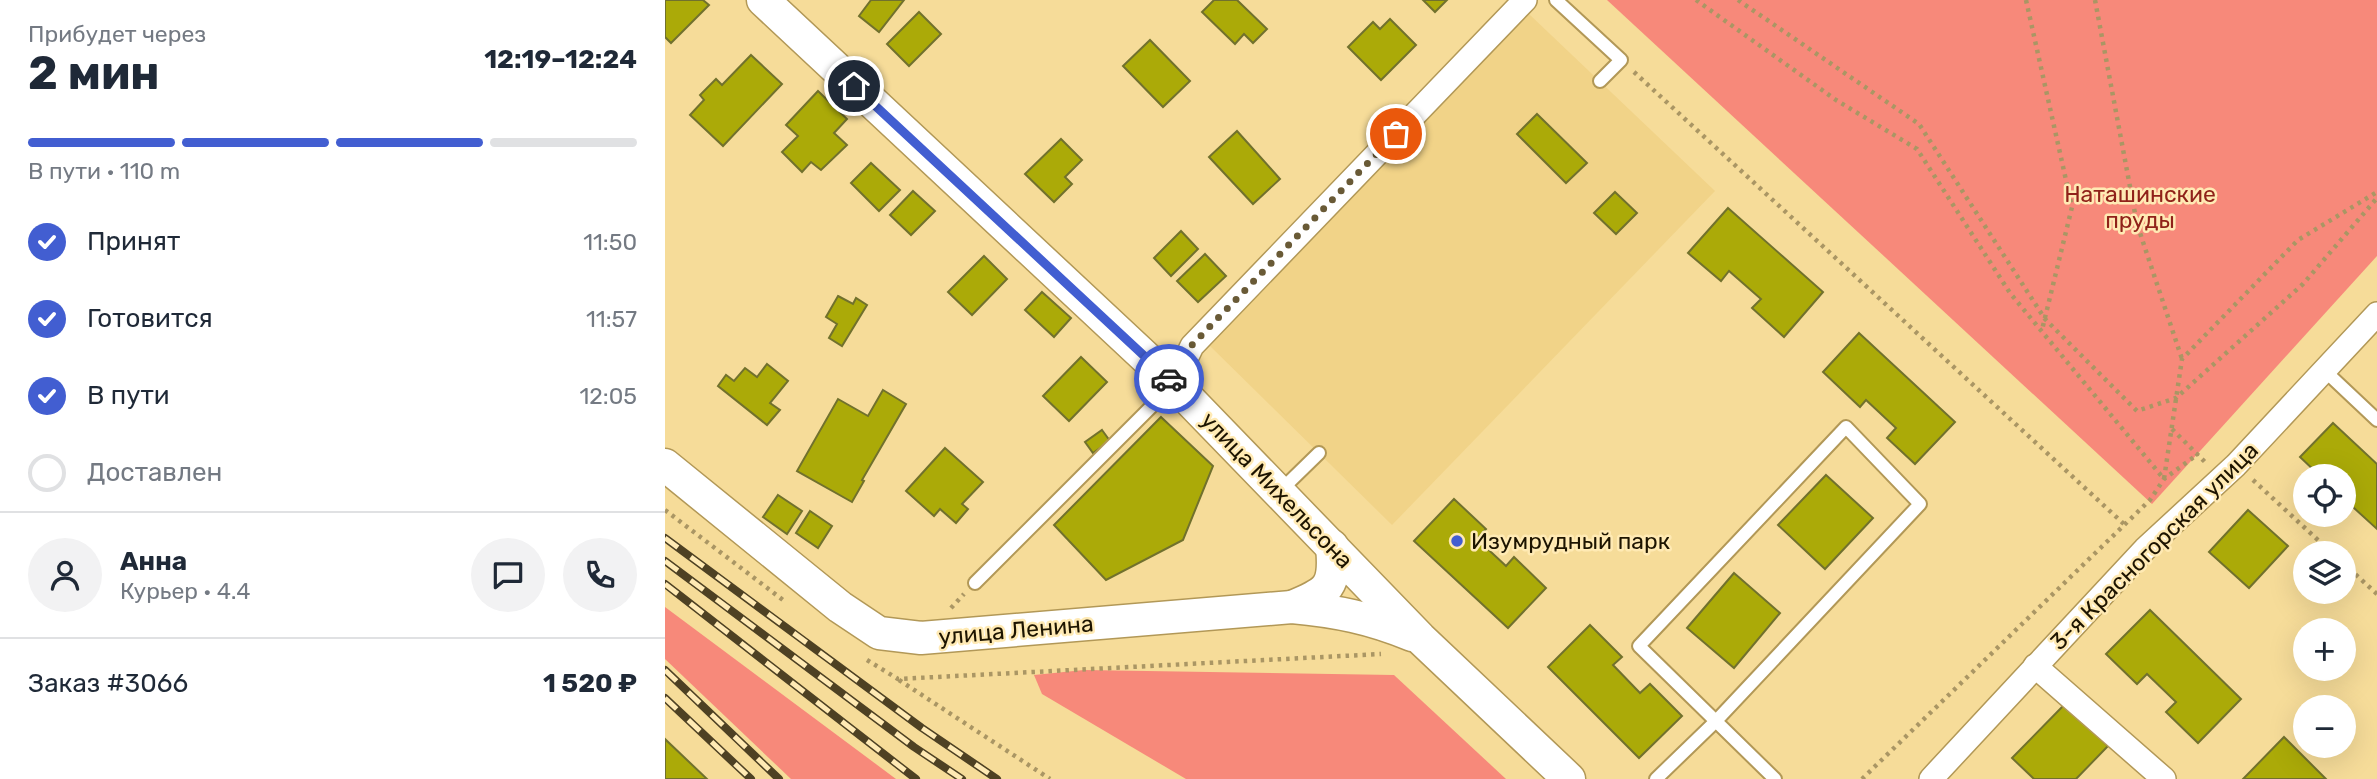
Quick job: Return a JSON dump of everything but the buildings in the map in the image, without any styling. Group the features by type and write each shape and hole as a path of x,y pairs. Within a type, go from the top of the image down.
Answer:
{"street":[{"name":"улица Михельсона","path":"763,0 1174,384 1420,638 1569,779"},
{"path":"1174,384 1192,345 1525,0"},
{"name":"3-я Красногорская улица","path":"1931,779 2145,548 2228,472 2377,314"},
{"name":"улица Ленина","path":"665,465 840,607 880,633 921,638 1292,607 1335,610 1381,622 1420,638"},
{"path":"1292,607 1318,597 1328,586 1334,569 1332,546"},
{"path":"2035,666 2153,775"}],"lane":[{"path":"1556,0 1621,60 1599,81"},
{"path":"2325,371 2377,420"},
{"path":"975,583 1174,384"},
{"path":"1656,779 1716,721 1920,505 1846,427 1639,646 1716,721 1775,779"},
{"path":"1279,492 1319,453"}],"path":[{"path":"1696,0 1836,100 1917,149 2010,293 2164,479"},
{"path":"1738,0 1919,124 2045,319 2137,411 2176,398 2303,284 2376,193"},
{"path":"2026,0 2073,208 2042,331"},
{"path":"2095,0 2137,224 2182,359 2164,479"},
{"path":"1621,60 2125,525"},
{"path":"2182,359 2298,240 2376,193"},
{"path":"2171,429 2198,454 2228,472 2317,541"},
{"path":"1862,779 2125,525 2150,500 2164,479 2198,454"},
{"path":"665,510 791,607"},
{"path":"2356,575 2377,594"},
{"path":"898,679 1390,654"},
{"path":"865,659 1050,779"}],"shaded area":[{"path":"1529,14 1715,191 1392,525 1210,346"}],"green space":[{"name":"Наташинские пруды","path":"1607,0 2377,0 2377,256 2152,504"},
{"path":"665,607 896,779 791,779 665,659"},
{"path":"1084,670 1394,675 1506,779 1186,779 1042,694 1034,675"}],"railway":[{"path":"665,538 922,728 997,779"},
{"path":"665,561 914,747 962,779"},
{"path":"665,584 916,779"},
{"path":"665,670 779,779"},
{"path":"665,698 751,779"}],"way so far":[{"path":"1169,379 1174,384 1192,345 1396,134"}],"place":[{"name":"Изумрудный парк","path":"1457,541"}],"route":[{"path":"854,86 1169,379"}]}
